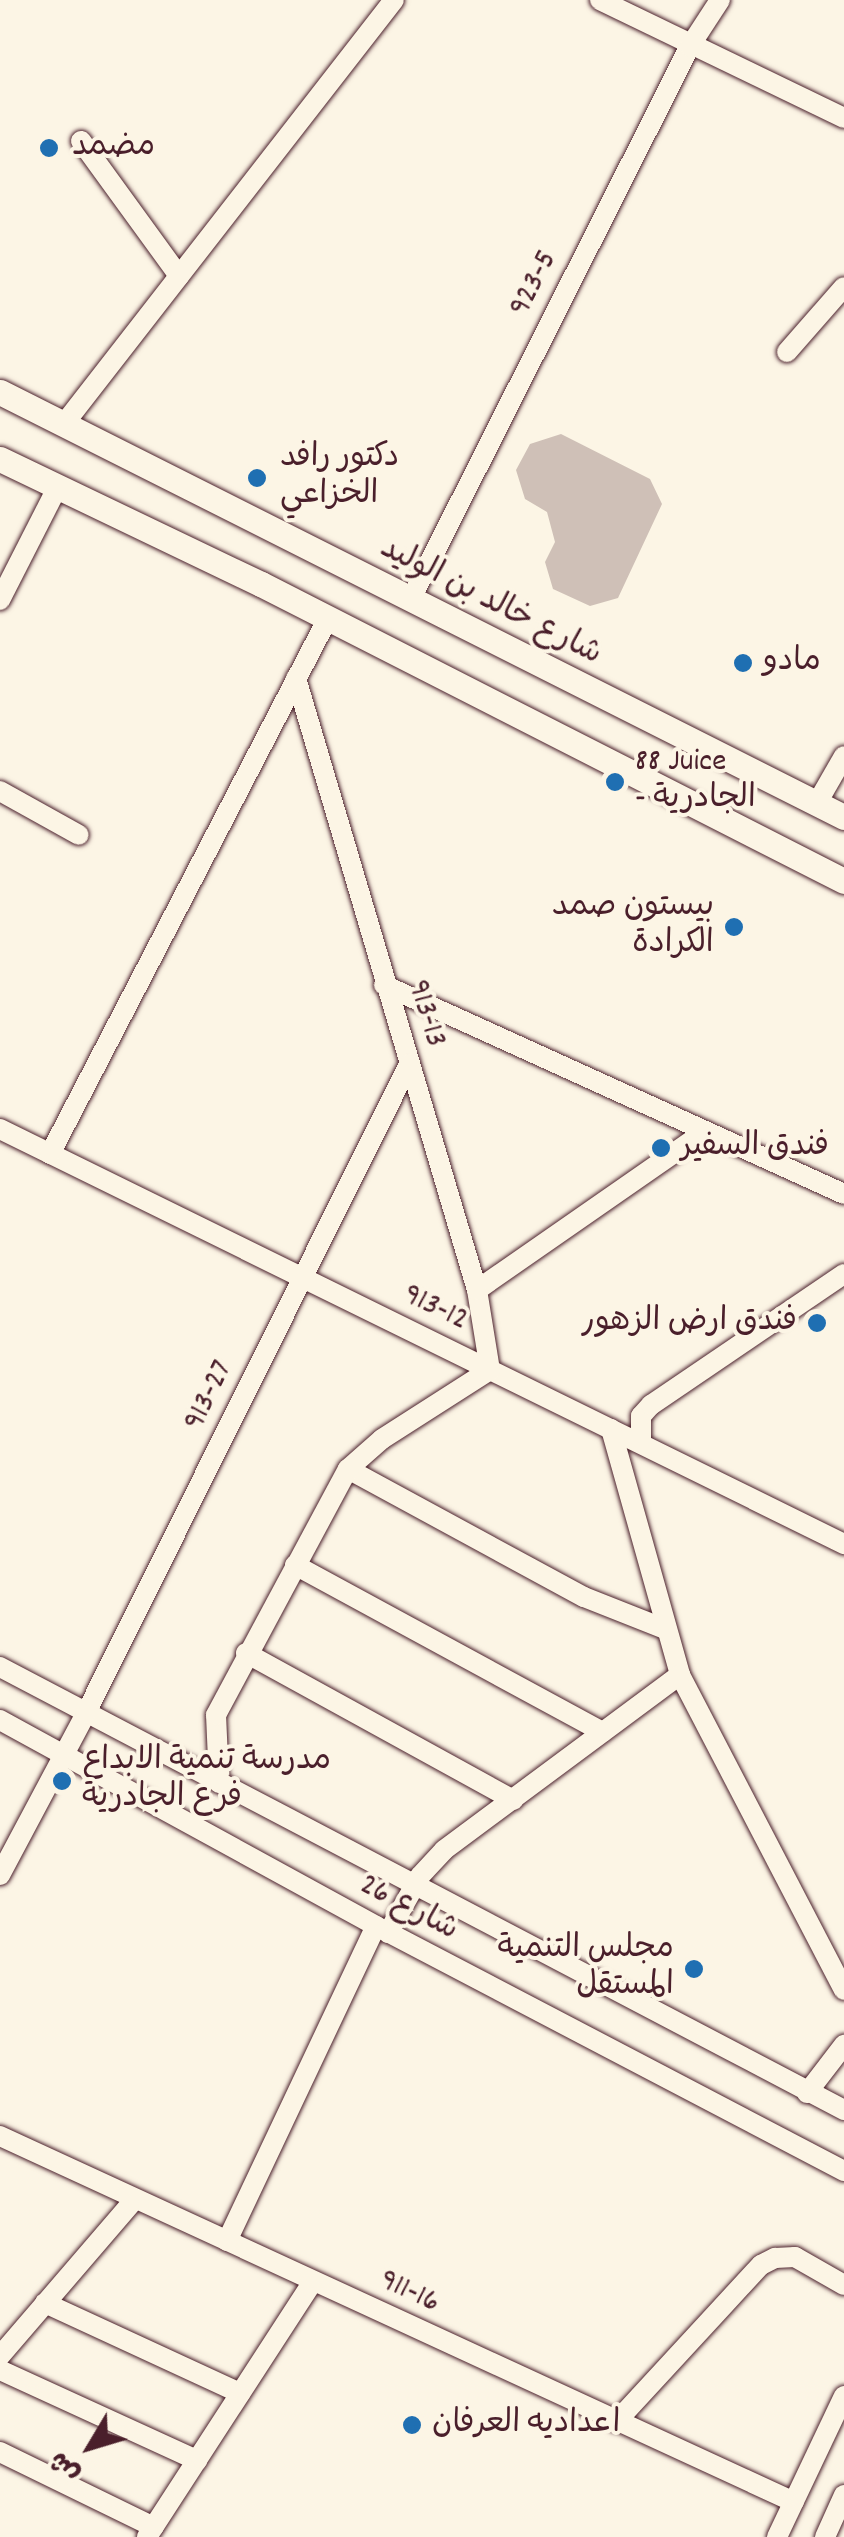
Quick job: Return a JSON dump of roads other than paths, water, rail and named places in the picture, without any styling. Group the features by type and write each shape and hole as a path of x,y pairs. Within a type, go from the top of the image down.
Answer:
{"main road":[{"name":"شارع خالد بن الوليد","path":"0,392 844,817"},
{"path":"0,459 328,618 844,881"}],"street":[{"path":"64,424 394,0"},
{"path":"600,0 844,118"},
{"name":"923-5","path":"411,599 690,46 720,0"},
{"path":"81,140 179,276"},
{"path":"788,352 844,287"},
{"path":"0,600 57,488"},
{"path":"50,1154 328,618"},
{"name":"913-13","path":"296,678 477,1290 490,1370"},
{"path":"817,803 844,756"},
{"path":"0,791 79,835"},
{"path":"384,985 844,1194"},
{"name":"913-27","path":"0,1875 86,1713 409,1064"},
{"name":"913-12","path":"0,1129 844,1544"},
{"path":"477,1290 703,1133"},
{"path":"641,1443 641,1416 650,1404 844,1274"},
{"path":"219,1783 216,1715 348,1469 382,1439 490,1370"},
{"path":"611,1428 680,1675 844,1990"},
{"path":"348,1469 584,1597 665,1629"},
{"path":"295,1564 603,1732"},
{"path":"246,1653 512,1800"},
{"name":"شارع 26","path":"0,1667 844,2110"},
{"path":"227,2241 382,1929 414,1886 444,1850 680,1675"},
{"name":"شارع 26","path":"0,1720 382,1929 844,2171"},
{"path":"808,2093 844,2044"},
{"name":"911-16","path":"0,2136 794,2502"},
{"path":"0,2356 136,2198"},
{"path":"616,2422 761,2265 775,2258 795,2257 844,2286"},
{"path":"0,2452 150,2532 313,2281"},
{"path":"45,2303 240,2393"},
{"path":"0,2370 196,2460"},
{"path":"777,2537 844,2396"},
{"path":"825,2537 844,2496"}],"place":[{"name":"مضمد","path":"49,148"},
{"name":"دكتور رافد الخزاعي","path":"257,478"},
{"name":"مادو","path":"743,663"},
{"name":"88 Juice - الجادرية","path":"615,782"},
{"name":"بيستون صمد الكرادة","path":"734,927"},
{"name":"فندق السفير","path":"661,1148"},
{"name":"فندق ارض الزهور","path":"817,1323"},
{"name":"مدرسة تنمية الابداع فرع الجادرية","path":"62,1781"},
{"name":"مجلس التنمية المستقل","path":"694,1969"},
{"name":"اعداديه العرفان","path":"412,2425"}]}
